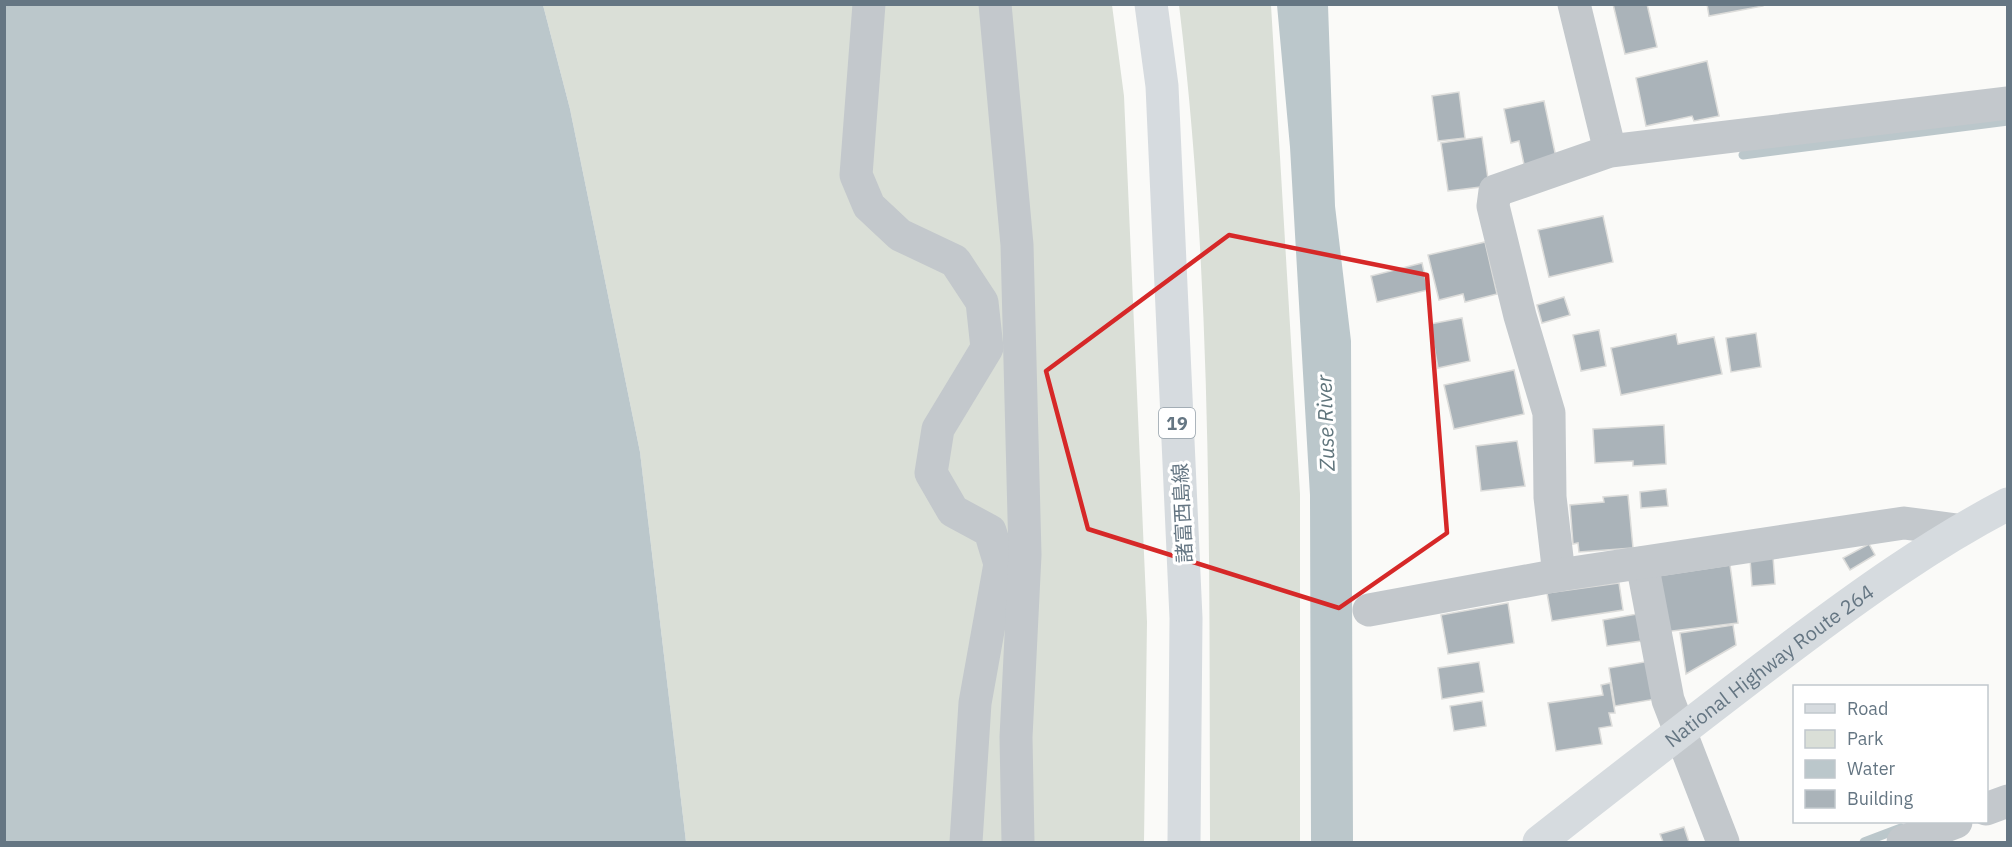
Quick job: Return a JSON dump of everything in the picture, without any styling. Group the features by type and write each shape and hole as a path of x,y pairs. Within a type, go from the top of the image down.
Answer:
{"main road":[{"name":"諸富西島線","path":"1151,4 1162,86 1186,606 1184,843"},
{"name":"National Highway Route 264","path":"1551,839 1681,729 1828,620 1957,530 2007,504"}],"street":[{"path":"869,4 856,175 869,206 900,235 955,261 982,302 987,348 938,429 931,473 954,511 990,531 999,564 975,703 966,843"},
{"path":"995,4 1018,280 1025,555 1017,737 1018,843"},
{"path":"1574,4 1610,151"},
{"path":"1558,575 1550,497 1549,413 1520,316 1493,206 1495,191 1610,151 2007,103"},
{"path":"1369,610 1558,575 1904,523 1957,530"},
{"path":"1642,563 1668,700 1723,843"},
{"path":"1988,808 2007,801"},
{"path":"1903,843 1953,823"}],"highlighted area":[{"path":"1229,235 1427,275 1447,533 1339,608 1088,529 1046,371"}],"green space":[{"path":"543,5 1112,5 1124,96 1147,622 1144,842 686,842 640,452 570,109"},
{"path":"1179,5 1271,5 1300,494 1300,842 1210,842 1207,423 1198,214"}],"water":[{"path":"5,4 543,5 570,109 640,452 686,842 5,842"},
{"name":"Zuse River","path":"1277,5 1328,5 1335,206 1351,341 1353,842 1311,842 1310,495 1290,147"}],"building":[{"path":"1613,4 1647,4 1657,47 1625,54"},
{"path":"1707,4 1763,4 1763,6 1709,16"},
{"path":"1707,61 1719,116 1694,121 1692,116 1646,126 1636,78"},
{"path":"1459,92 1465,138 1438,141 1432,96"},
{"path":"1544,101 1557,162 1525,169 1519,141 1511,143 1504,109"},
{"path":"1482,137 1489,186 1448,191 1441,143"},
{"path":"1603,216 1613,262 1549,277 1538,230"},
{"path":"1485,242 1497,294 1465,302 1463,294 1439,300 1428,255"},
{"path":"1422,263 1428,290 1377,302 1371,276"},
{"path":"1564,297 1570,315 1542,323 1537,305"},
{"path":"1462,318 1470,361 1438,368 1430,324"},
{"path":"1599,330 1606,366 1581,371 1573,335"},
{"path":"1756,333 1761,367 1731,372 1726,338"},
{"path":"1676,334 1678,344 1714,337 1722,374 1621,395 1611,348"},
{"path":"1514,370 1524,414 1454,429 1444,385"},
{"path":"1664,425 1666,464 1633,466 1633,461 1595,463 1593,429"},
{"path":"1517,441 1525,486 1481,491 1476,446"},
{"path":"1666,489 1668,506 1641,508 1640,492"},
{"path":"1628,495 1633,548 1579,552 1578,543 1573,544 1570,505 1604,502 1603,497"},
{"path":"1869,544 1875,555 1850,570 1843,558"},
{"path":"1773,557 1775,584 1752,586 1750,559"},
{"path":"1730,565 1738,623 1664,632 1657,576"},
{"path":"1619,583 1623,610 1552,621 1547,593"},
{"path":"1508,603 1514,643 1448,654 1441,615"},
{"path":"1637,614 1641,641 1607,646 1603,620"},
{"path":"1733,625 1736,645 1686,674 1680,633"},
{"path":"1650,661 1656,699 1615,706 1609,668"},
{"path":"1479,662 1484,692 1442,699 1438,668"},
{"path":"1610,683 1615,713 1609,713 1612,726 1599,728 1602,744 1556,751 1548,703 1603,695 1601,685"},
{"path":"1482,701 1486,726 1454,731 1450,706"},
{"path":"1684,827 1689,842 1663,842 1660,834"}],"waterway":[{"path":"1743,155 2008,121"},
{"path":"1864,842 1901,828"}]}
